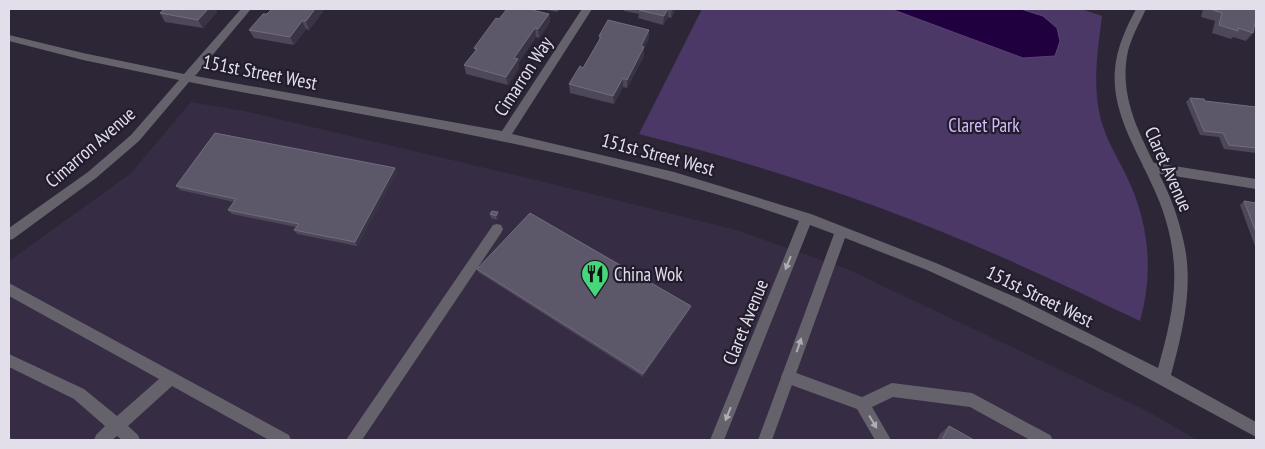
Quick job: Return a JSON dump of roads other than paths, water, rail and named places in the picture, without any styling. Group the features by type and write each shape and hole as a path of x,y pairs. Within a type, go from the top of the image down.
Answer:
{"street":[{"path":"188,78 246,9"},
{"name":"Cimarron Way","path":"504,138 587,9"},
{"name":"Claret Avenue","path":"1141,9 1123,52 1120,79 1121,94 1129,126 1168,208 1179,250 1181,274 1178,318 1163,377"},
{"name":"151st Street West","path":"9,38 58,51 188,78 587,154 737,195 840,230 974,284 1065,327 1163,377 1256,430"},
{"name":"Cimarron Avenue","path":"9,235 67,194 114,157 152,119 188,78"},
{"path":"1149,168 1256,184"},
{"name":"Claret Avenue","path":"717,440 807,218"},
{"path":"353,440 497,229"},
{"path":"765,440 840,230"},
{"path":"9,289 284,440"},
{"path":"9,360 79,394 133,440"},
{"path":"788,376 862,404 882,440"},
{"path":"102,440 171,378"},
{"path":"862,404 892,390 972,400 1046,440"}],"place":[{"name":"China Wok","path":"595,298"}],"park label":[{"name":"Claret Park","path":"984,125"}]}
